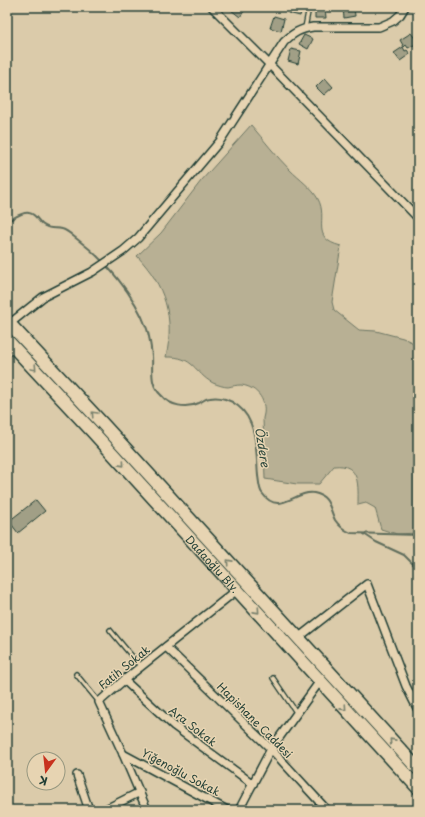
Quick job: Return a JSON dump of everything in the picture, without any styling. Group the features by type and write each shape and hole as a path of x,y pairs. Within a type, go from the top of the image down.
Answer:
{"highway":[{"name":"Dadaoğlu Blv.","path":"8,323 102,423 418,769"},
{"name":"Dadaoğlu Blv.","path":"7,340 418,788"}],"street":[{"path":"212,7 270,64 418,218"},
{"path":"8,323 43,297 92,272 123,251 138,238 220,141 284,42 291,34 304,28 379,27 393,21 400,15 405,7"},
{"path":"298,638 368,584 406,686 418,710"},
{"name":"Fatih Sokak","path":"147,810 124,754 99,702 124,680 237,590"},
{"name":"Hapishane Caddesi","path":"166,647 271,749 327,810"},
{"name":"Ara Sokak","path":"124,680 174,726 253,784"},
{"path":"239,810 271,749 320,680"},
{"name":"Yiğenoğlu Sokak","path":"124,754 227,810"},
{"path":"77,775 89,810"},
{"path":"104,810 140,792"}],"lane":[{"path":"304,28 309,7"},
{"path":"110,630 141,667"},
{"path":"76,674 99,702"},
{"path":"274,678 296,712"}],"shaded area":[{"path":"251,125 275,154 309,187 318,199 321,206 322,227 325,238 331,243 341,246 332,302 334,310 359,330 376,331 403,338 418,345 418,533 397,534 381,529 375,508 366,503 358,505 358,484 353,472 349,468 334,466 319,484 297,484 265,479 264,406 263,401 257,392 247,386 239,385 226,387 213,383 202,375 189,362 176,357 166,357 169,329 165,303 161,290 155,279 137,256 161,233 201,181"}],"building":[{"path":"233,7 247,7 240,17 231,10"},
{"path":"290,7 302,7 300,16 288,13"},
{"path":"315,7 325,7 326,18 315,18"},
{"path":"343,7 354,7 355,16 344,18"},
{"path":"274,16 284,19 281,31 270,28"},
{"path":"411,33 417,41 415,43 416,44 408,48 406,45 404,47 400,40"},
{"path":"304,35 313,39 308,49 299,44"},
{"path":"403,47 405,51 407,50 410,54 400,61 394,53"},
{"path":"291,49 301,51 298,64 288,61"},
{"path":"325,78 333,87 324,95 316,87"},
{"path":"36,500 45,511 18,533 9,521"}],"waterway":[{"name":"Özdere","path":"7,221 24,213 32,214 43,225 51,228 60,228 68,232 98,257 118,279 142,316 150,342 153,382 157,391 165,399 174,404 189,406 209,398 221,398 229,400 245,412 253,429 255,438 260,489 268,500 275,503 281,503 300,495 314,493 326,500 335,520 346,531 351,533 418,535"},
{"path":"364,534 376,542 404,555 418,569"}]}
